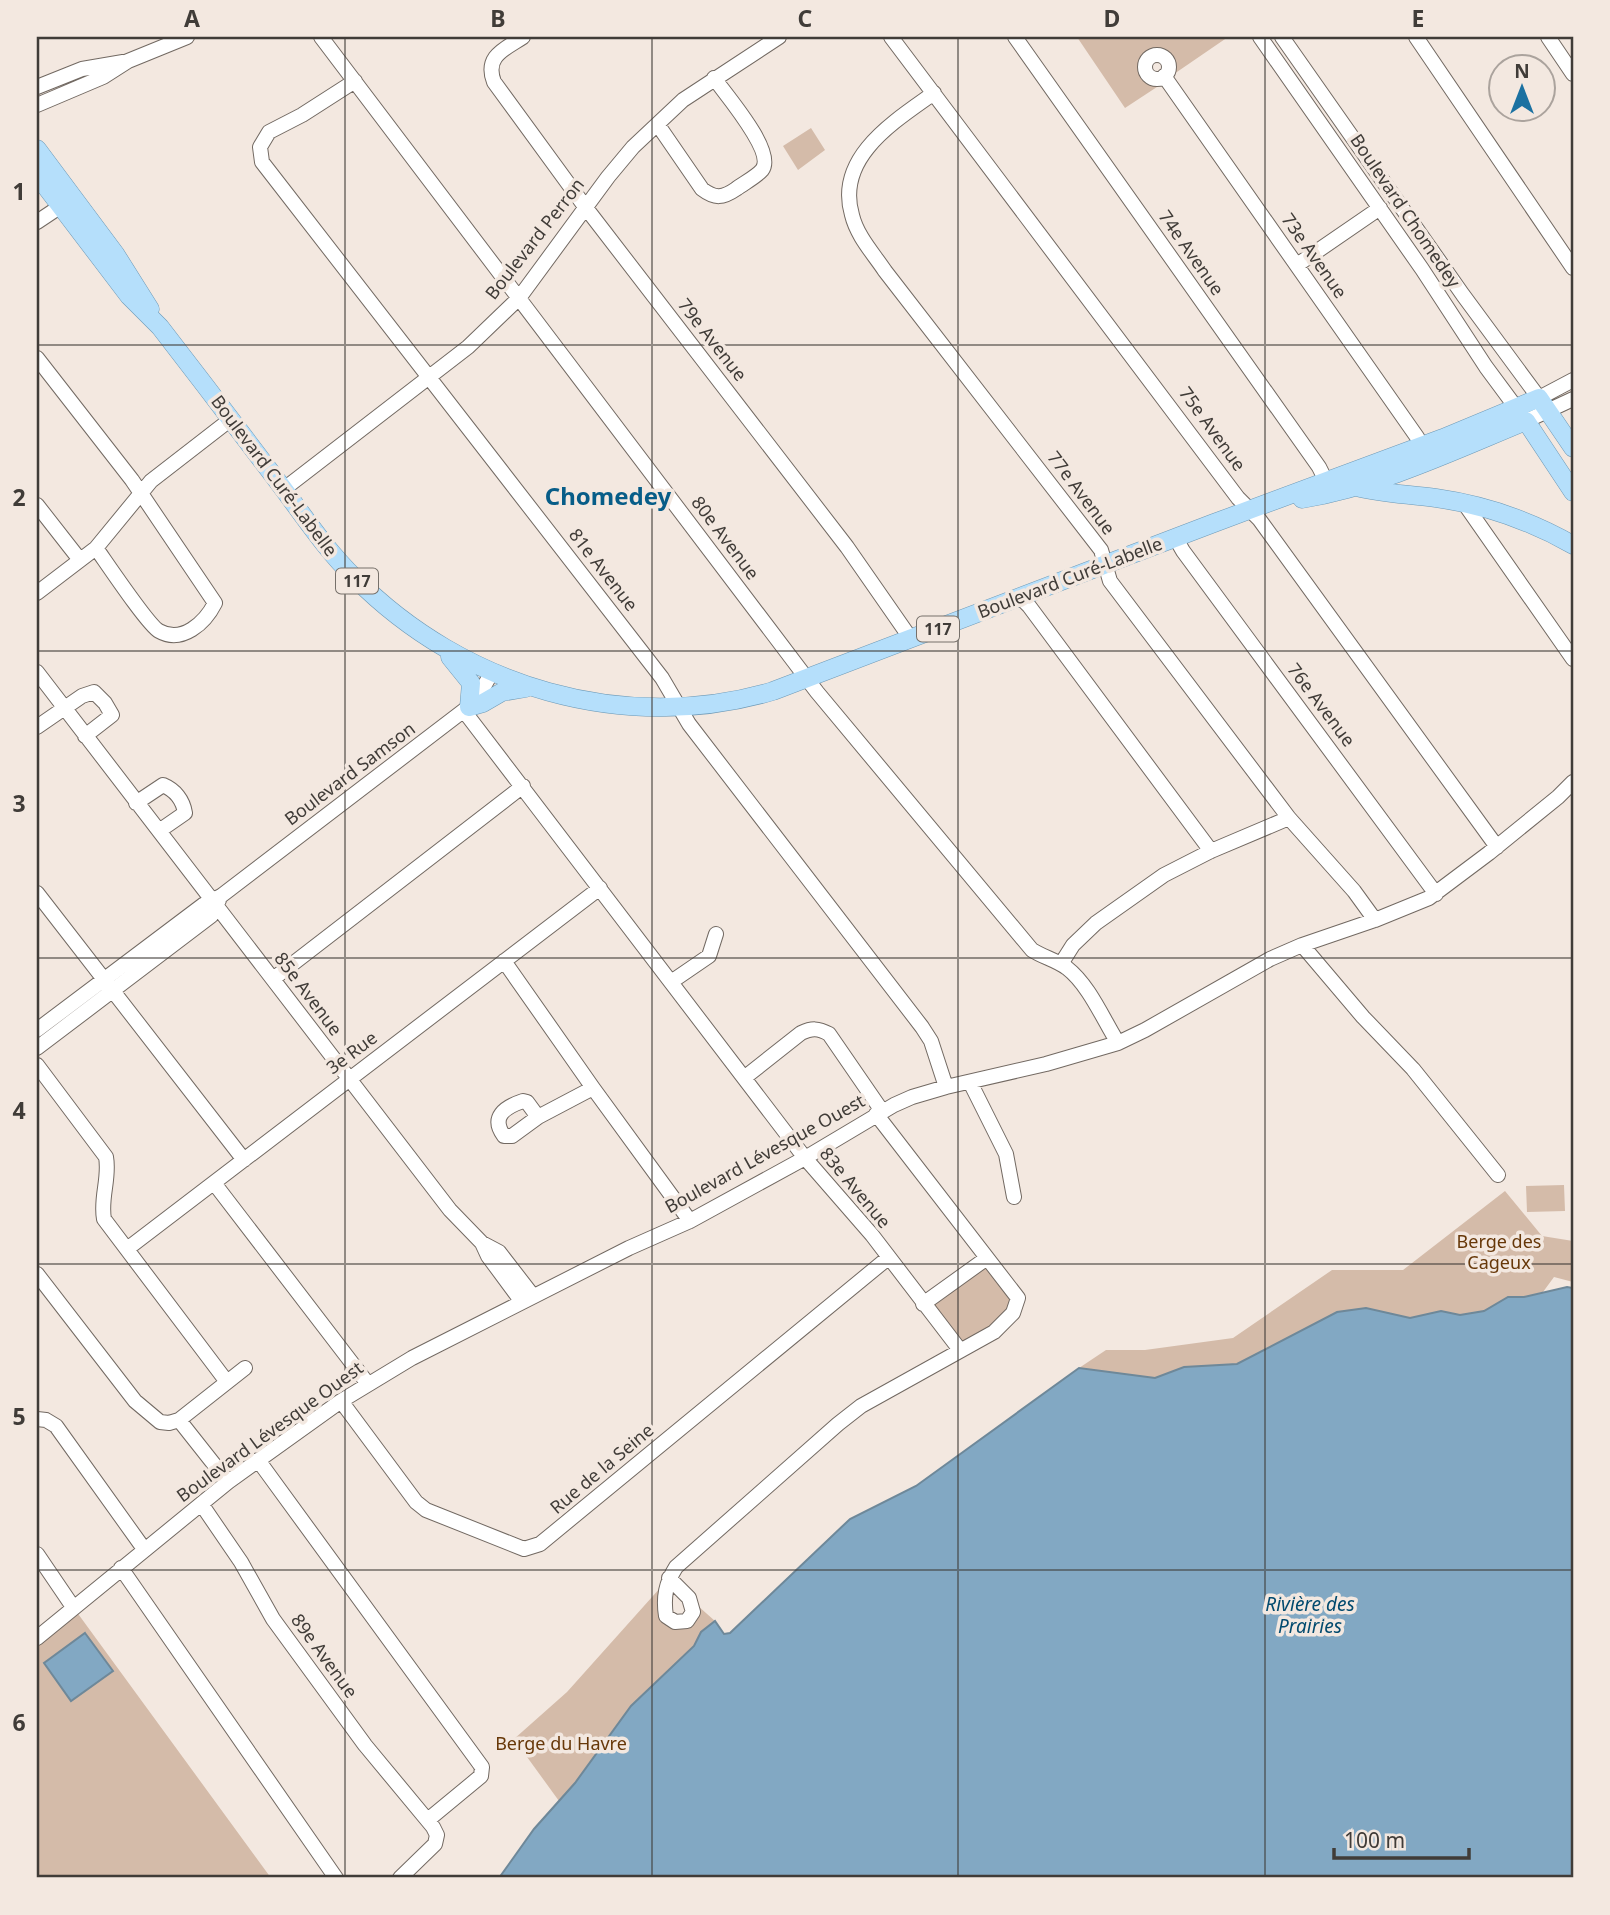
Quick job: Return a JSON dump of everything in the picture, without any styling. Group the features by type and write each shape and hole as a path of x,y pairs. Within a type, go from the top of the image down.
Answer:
{"main road":[{"name":"Boulevard Curé-Labelle","path":"37,149 139,289 160,327"},
{"name":"Boulevard Curé-Labelle","path":"37,175 129,296 160,327 332,553 361,585 394,613 441,646 492,672 530,687 598,704 642,708 680,707 748,698 807,680 1175,537 1258,507 1329,487 1425,454 1544,405"},
{"path":"1544,405 1573,448"},
{"path":"1521,415 1573,492"},
{"name":"Boulevard Curé-Labelle","path":"1329,487 1357,487 1425,454"},
{"path":"1357,487 1378,493 1464,503 1502,513 1537,526 1573,545"},
{"path":"441,646 470,681 472,689 467,709"},
{"path":"467,709 502,692 530,687"}],"street":[{"name":"80e Avenue","path":"321,37 807,680 1032,950 1060,964 1078,978 1118,1043"},
{"name":"79e Avenue","path":"523,37 498,53 492,62 490,72 494,82 586,208 847,547 911,639"},
{"name":"Boulevard Perron","path":"284,489 468,347 519,298 625,157 657,125 683,100 713,78 779,37"},
{"name":"75e Avenue","path":"891,37 1238,498 1258,507 1497,847"},
{"name":"74e Avenue","path":"1014,37 1329,487"},
{"name":"Boulevard Chomedey","path":"1260,37 1521,415"},
{"name":"Boulevard Chomedey","path":"1282,37 1463,295 1544,405"},
{"path":"1416,37 1573,268"},
{"path":"1548,37 1573,74"},
{"path":"37,106 181,38"},
{"path":"37,87 82,69 128,61"},
{"name":"73e Avenue","path":"1164,76 1425,454"},
{"path":"657,125 702,189 709,194 726,196 762,170 766,161 762,146 713,78"},
{"name":"81e Avenue","path":"355,81 302,115 269,132 260,147 262,162 649,662 708,749 922,1027 931,1041 946,1087"},
{"name":"77e Avenue","path":"934,93 886,129 864,152 855,167 849,194 851,214 865,243 1097,545 1110,581 1289,818 1354,891 1375,920"},
{"path":"37,222 61,206"},
{"path":"1297,265 1380,208"},
{"path":"37,358 140,493 215,603 209,613 183,635 174,636 156,630 96,548"},
{"path":"1544,405 1573,380"},
{"path":"1544,405 1573,399"},
{"path":"37,593 96,548 151,481 231,419"},
{"path":"1464,503 1573,659"},
{"path":"37,505 80,560"},
{"path":"1489,538 1493,523 1502,513"},
{"name":"76e Avenue","path":"1175,537 1436,894"},
{"path":"1020,597 1211,851"},
{"name":"85e Avenue","path":"37,672 136,803 216,901 348,1080 450,1210 482,1243 499,1252 528,1299"},
{"name":"Boulevard Samson","path":"37,1030 108,986 211,916 216,901 467,709 480,695 492,672"},
{"path":"37,727 82,696 94,692 112,715 85,736"},
{"name":"83e Avenue","path":"467,709 805,1158 960,1350"},
{"name":"Boulevard Lévesque Ouest","path":"37,1638 228,1482 341,1401 412,1357 690,1221 805,1158 879,1112 912,1097 1055,1062 1118,1043 1270,959 1436,894 1497,847 1573,782"},
{"path":"136,803 163,785 172,789 184,804 185,813 159,831"},
{"path":"272,979 523,786"},
{"name":"Boulevard Lévesque Ouest","path":"1558,797 1573,789"},
{"path":"1060,964 1073,945 1096,923 1164,876 1211,851 1289,818"},
{"name":"3e Rue","path":"127,1249 600,888"},
{"path":"37,893 244,1160"},
{"path":"671,982 709,956 716,934"},
{"path":"1301,945 1363,1017 1413,1069 1498,1175"},
{"path":"504,961 690,1221"},
{"name":"Boulevard Samson","path":"37,1048 108,986"},
{"path":"669,1578 676,1567 838,1424 861,1406 994,1332 1013,1313 1018,1298 879,1112 829,1034 819,1028 810,1028 744,1078"},
{"path":"37,1065 106,1157 103,1219 227,1382"},
{"path":"970,1082 1006,1154 1014,1197"},
{"path":"538,1117 593,1088"},
{"path":"214,1184 368,1384"},
{"name":"Rue de la Seine","path":"341,1401 416,1502 426,1510 524,1549 540,1545 888,1258"},
{"path":"923,1304 987,1258"},
{"path":"37,1274 135,1401 160,1422 179,1420 245,1368"},
{"path":"37,1419 46,1420 56,1426 144,1549"},
{"path":"179,1420 228,1482"},
{"path":"258,1460 482,1767 481,1776 429,1819 437,1835 435,1844 400,1878"},
{"name":"89e Avenue","path":"202,1505 241,1562 273,1619 365,1745 429,1819"},
{"path":"37,1555 73,1607"},
{"path":"121,1567 336,1878"}],"green space":[{"path":"1077,37 1228,37 1174,74 1175,62 1168,56 1157,50 1148,53 1139,73 1146,82 1160,85 1125,108"},
{"path":"811,128 825,150 798,170 783,146"},
{"path":"1564,1185 1565,1211 1527,1212 1526,1186"},
{"name":"Berge des Cageux","path":"1505,1191 1542,1236 1573,1241 1573,1282 1554,1277 1543,1292 1524,1297 1508,1297 1484,1311 1460,1315 1441,1311 1410,1318 1366,1308 1337,1312 1237,1364 1184,1367 1155,1378 1079,1368 1106,1350 1145,1350 1233,1338 1332,1270 1403,1270"},
{"path":"987,1258 1018,1298 1013,1313 960,1350 923,1304"},
{"name":"Berge du Havre","path":"669,1578 666,1616 687,1621 689,1598 715,1621 701,1632 694,1646 559,1801 514,1739 567,1692"},
{"path":"76,1611 271,1878 37,1878 37,1645"}],"water":[{"name":"Rivière des Prairies","path":"1573,1288 1573,1878 499,1878 534,1829 575,1783 631,1706 694,1646 701,1632 715,1621 724,1634 730,1633 850,1519 916,1486 1079,1368 1155,1378 1184,1367 1237,1364 1337,1312 1366,1308 1410,1318 1441,1311 1460,1315 1484,1311 1508,1297 1524,1297"},
{"path":"85,1633 113,1671 71,1701 44,1663"}],"district":[{"name":"Chomedey","path":"608,497"}]}
